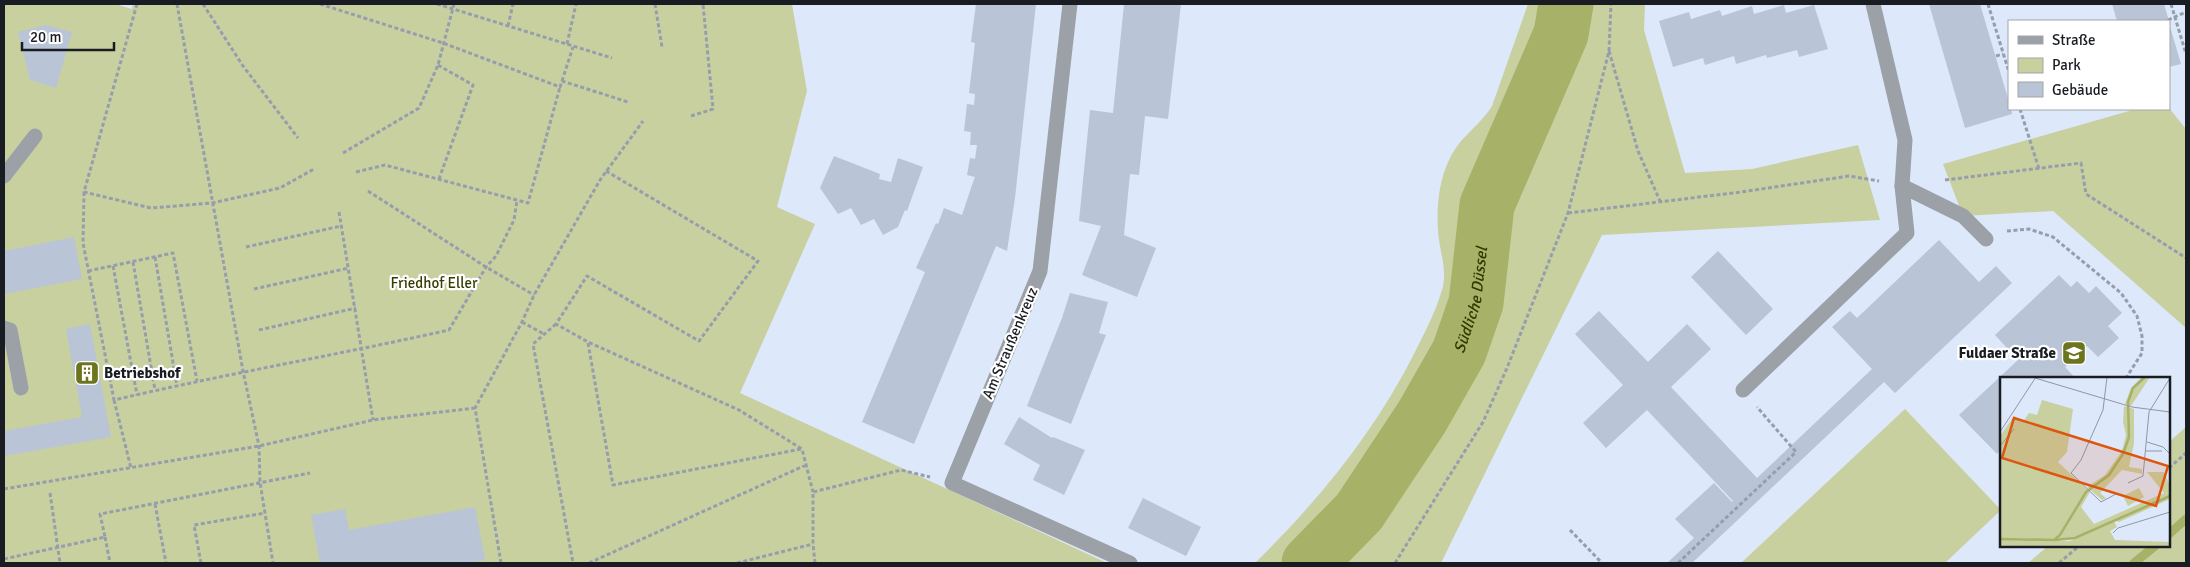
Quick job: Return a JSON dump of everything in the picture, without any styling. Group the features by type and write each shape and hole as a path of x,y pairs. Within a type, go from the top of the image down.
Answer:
{"street":[{"name":"Am Straußenkreuz","path":"952,483 1040,271 1070,4"},
{"path":"1743,390 1907,233 1902,186 1905,140 1873,4"},
{"path":"4,176 35,136"},
{"path":"1902,186 1963,216 1986,239"},
{"path":"4,328 10,330 21,388"},
{"path":"952,483 1130,563"}],"path":[{"path":"131,468 114,400 83,243 84,192 137,4"},
{"path":"177,4 242,371 259,446 260,482 273,563"},
{"path":"203,4 243,66 298,138"},
{"path":"320,4 443,43 560,87"},
{"path":"437,4 612,58"},
{"path":"343,152 418,108 438,65 454,4"},
{"path":"508,26 513,4"},
{"path":"567,44 576,4"},
{"path":"655,4 662,47"},
{"path":"690,116 713,109 703,4"},
{"path":"1394,563 1483,422 1508,368 1568,213 1609,51 1611,4"},
{"path":"1988,4 2008,69"},
{"path":"2172,4 2186,54"},
{"path":"2168,20 2186,12"},
{"path":"356,172 385,165 528,203 573,47"},
{"path":"1609,51 1638,151 1660,201"},
{"path":"1996,56 2003,54"},
{"path":"438,65 473,86 439,180"},
{"path":"562,81 628,102"},
{"path":"2020,110 2039,169"},
{"path":"501,563 475,408 522,322 534,295 606,172 643,121"},
{"path":"1941,181 2081,163 2086,194 2186,258"},
{"path":"84,192 151,208 212,203 280,188 314,169"},
{"path":"573,563 533,344 556,324 587,276 699,341 758,261 606,172"},
{"path":"1568,213 1741,192 1849,176 1902,186"},
{"path":"368,191 486,267 534,295"},
{"path":"114,400 242,371 363,349 448,330 486,267 496,256 514,220 517,200"},
{"path":"339,212 374,420"},
{"path":"246,246 341,226"},
{"path":"1986,239 2005,231 2029,229 2053,237 2121,293 2137,316 2142,336 2142,353 2127,377"},
{"path":"88,271 173,254 197,381"},
{"path":"155,257 177,386"},
{"path":"134,262 155,390"},
{"path":"113,266 137,395"},
{"path":"254,289 349,268"},
{"path":"258,330 356,308"},
{"path":"522,322 544,334"},
{"path":"556,324 588,342 740,410 802,449 813,492 815,563"},
{"path":"588,342 613,485 802,449"},
{"path":"1678,563 1796,452 1743,390"},
{"path":"4,489 259,446 374,420 475,408"},
{"path":"2170,467 2186,453"},
{"path":"589,563 806,465"},
{"path":"813,492 900,470 952,483"},
{"path":"110,563 100,514 310,473"},
{"path":"50,493 60,563"},
{"path":"155,504 166,563"},
{"path":"201,563 194,525 264,513"},
{"path":"1570,530 1602,563"},
{"path":"4,559 105,537"},
{"path":"737,563 813,544"},
{"path":"2059,563 2078,547"}],"green space":[{"name":"Friedhof Eller","path":"4,4 115,4 132,9 133,4 792,4 807,91 777,207 815,224 740,393 1107,563 4,563"},
{"path":"1528,4 1645,4 1644,30 1685,173 1752,169 1858,145 1880,220 1602,235 1441,563 1255,563 1301,515 1344,464 1382,410 1426,331 1441,293 1444,277 1438,218 1441,182 1455,149 1492,106"},
{"path":"2170,109 2186,129 2186,328 2053,211 1963,216 1943,164 2132,110"},
{"path":"1905,409 2000,509 1945,563 1741,563"},
{"path":"2186,427 2186,563 2028,563 2047,547 2170,547 2170,441"}],"building":[{"path":"976,4 1036,4 1015,198 1007,251 996,246 914,444 862,422 925,272 916,268 936,223 938,224 944,208 962,215 975,177 967,175 970,158 975,159 977,145 970,145 971,132 964,131 967,104 974,105 975,94 969,93 975,43 971,42"},
{"path":"1124,4 1181,4 1168,119 1145,116 1139,175 1130,174 1124,235 1156,248 1137,297 1082,275 1101,226 1079,221 1090,110 1113,113"},
{"path":"1929,4 1980,4 2008,99 2008,110 2011,110 2012,114 1965,128"},
{"path":"2112,4 2164,4 2169,20 2117,20"},
{"path":"1784,5 1786,13 1814,5 1828,49 1799,57 1797,50 1767,58 1766,55 1736,64 1734,56 1705,65 1703,58 1673,67 1659,21 1689,12 1691,19 1720,10 1722,16 1752,6 1754,14"},
{"path":"46,25 72,32 56,88 30,80 18,32"},
{"path":"2170,26 2181,64 2170,67"},
{"path":"834,156 880,174 879,179 891,182 898,158 923,167 907,211 905,210 898,227 883,235 874,219 861,225 851,208 838,214 820,188"},
{"path":"74,237 82,279 4,294 4,251"},
{"path":"1939,240 1979,282 1996,266 2012,283 1895,393 1884,382 1692,563 1667,563 1694,538 1675,519 1714,483 1733,501 1647,410 1606,448 1583,423 1623,385 1575,334 1599,311 1648,362 1687,324 1711,349 1671,387 1757,478 1872,369 1832,327 1850,311 1857,318"},
{"path":"1718,251 1773,309 1746,335 1691,277"},
{"path":"2059,275 2071,287 2077,281 2089,293 2096,286 2122,313 2108,326 2119,338 2098,357 2087,346 2065,367 2074,377 2000,377 2000,450 1997,454 1959,415 2018,360 1995,335"},
{"path":"1070,293 1108,302 1099,333 1106,335 1071,424 1027,406"},
{"name":"Betriebshof","path":"90,324 111,437 4,456 4,431 82,417 66,329"},
{"path":"1019,417 1052,438 1085,450 1064,495 1033,480 1040,465 1004,444"},
{"path":"1143,498 1201,527 1186,556 1128,528"},
{"path":"475,507 485,560 469,563 320,563 311,515 345,509 349,530"}],"waterway":[{"name":"Südliche Düssel","path":"1309,563 1359,512 1422,417 1459,352 1476,303 1487,205 1561,34 1566,4"},
{"path":"2170,533 2186,519"},
{"path":"2134,563 2154,547"}],"place":[{"name":"Fuldaer Straße","path":"2074,353"},
{"name":"Betriebshof","path":"87,373"}]}
